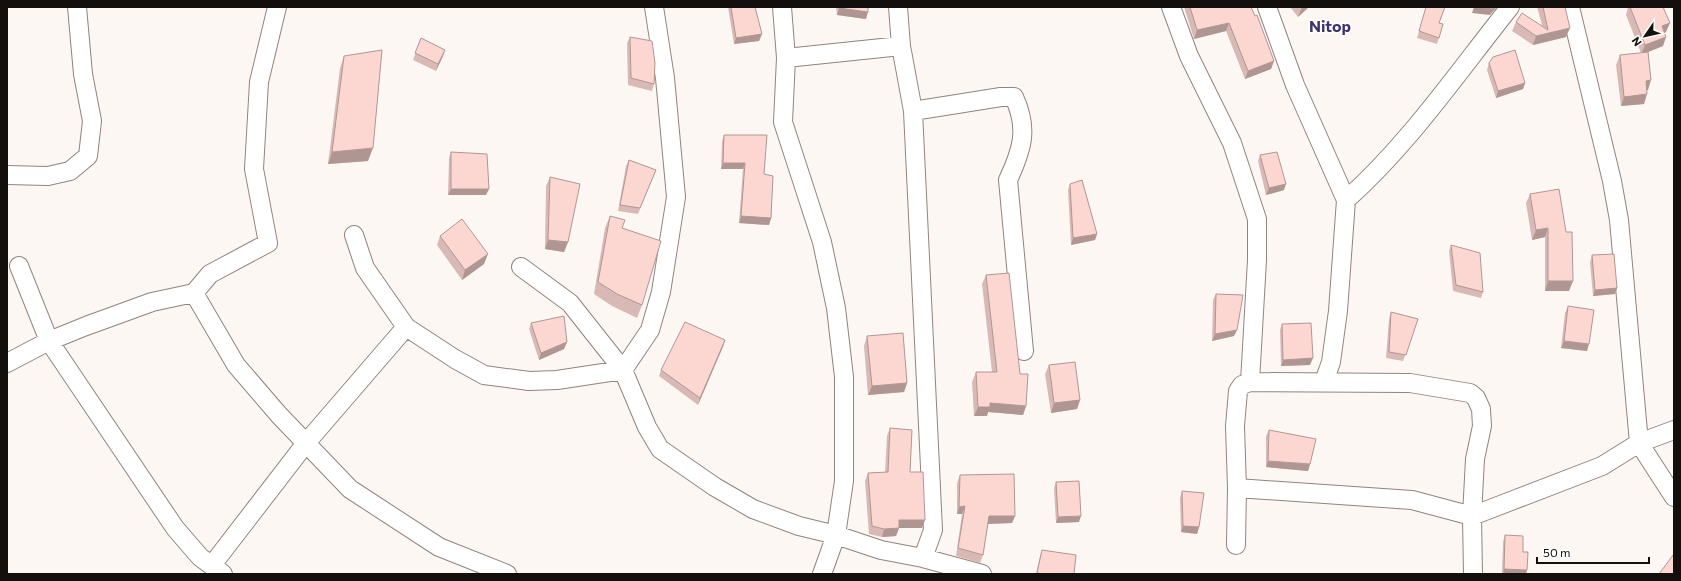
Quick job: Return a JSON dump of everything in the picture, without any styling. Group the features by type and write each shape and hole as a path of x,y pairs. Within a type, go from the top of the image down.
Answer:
{"street":[{"path":"7,175 48,176 70,171 88,156 92,121 83,74 77,7"},
{"path":"7,363 49,341 152,302 194,293 210,274 268,243 254,169 259,82 277,7"},
{"path":"354,235 365,268 406,327 455,359 484,375 529,381 558,380 623,370 650,330 661,292 676,198 665,78 654,7"},
{"path":"782,7 786,58 783,122 822,242 836,308 844,377 844,481 836,534 822,574"},
{"path":"898,7 901,46 913,111 933,530 923,558"},
{"path":"1171,7 1189,56 1232,143 1257,219 1257,260 1250,382"},
{"path":"1267,7 1295,85 1346,200 1338,311 1331,362 1324,382"},
{"path":"1346,200 1360,187 1417,125 1510,7"},
{"path":"1570,7 1612,181 1619,220 1639,443 1674,497"},
{"path":"786,58 901,46"},
{"path":"913,111 1001,97 1014,97 1018,106 1023,140 1008,180 1024,351"},
{"path":"19,266 49,341 175,528 200,557 218,570 306,443 406,327"},
{"path":"521,267 570,303 623,370 647,428 660,449 715,486 753,509 799,526 836,534 881,550 923,558 982,574"},
{"path":"194,293 236,364 306,443 350,489 439,547 507,574"},
{"path":"1236,545 1237,488 1235,426 1238,391 1242,385 1250,382 1410,383 1470,393 1476,398 1481,409 1482,426 1475,459 1472,516 1473,574"},
{"path":"1237,488 1412,500 1472,516 1602,466 1639,443 1674,430"}],"building":[{"path":"731,7 755,7 762,34 736,38"},
{"path":"868,7 868,12 839,8"},
{"path":"1190,7 1251,7 1255,16 1257,15 1274,61 1248,71 1229,23 1197,30"},
{"path":"1426,7 1445,7 1439,23 1443,24 1439,38 1419,31"},
{"path":"1478,7 1494,7 1493,9"},
{"path":"1543,7 1565,7 1570,28 1536,36 1516,22 1522,13 1548,30"},
{"path":"1630,7 1663,7 1670,23 1662,26 1666,37 1645,45"},
{"path":"630,37 652,41 655,63 654,84 631,78"},
{"path":"421,38 445,50 438,64 415,53"},
{"path":"382,50 373,148 332,152 344,56"},
{"path":"1515,50 1525,83 1498,91 1489,63 1493,57"},
{"path":"1648,52 1651,80 1646,81 1647,94 1624,97 1620,55"},
{"path":"724,135 767,135 764,174 773,176 771,218 741,216 745,163 723,163"},
{"path":"451,152 487,154 489,189 451,189"},
{"path":"1277,152 1286,184 1269,188 1260,155"},
{"path":"629,160 656,170 640,208 620,205"},
{"path":"550,177 580,184 568,242 548,240"},
{"path":"1082,180 1097,234 1073,238 1070,184"},
{"path":"1559,189 1566,232 1572,232 1573,281 1548,281 1548,228 1536,230 1530,194"},
{"path":"610,216 625,220 622,228 661,241 642,305 617,294 598,282"},
{"path":"462,219 488,254 465,270 440,236"},
{"path":"1451,245 1480,253 1483,292 1456,285"},
{"path":"1614,254 1617,288 1595,290 1592,255"},
{"path":"1009,273 1020,374 1028,374 1026,406 990,403 990,407 978,407 976,372 997,372 986,275"},
{"path":"1216,294 1243,295 1237,330 1215,334"},
{"path":"1568,306 1594,310 1589,344 1564,341"},
{"path":"1391,312 1418,319 1406,355 1389,352"},
{"path":"564,316 567,342 541,353 531,323"},
{"path":"685,322 725,340 700,398 661,370"},
{"path":"1311,323 1313,358 1283,360 1282,324"},
{"path":"903,333 907,383 872,386 867,336"},
{"path":"1075,362 1080,400 1054,403 1049,365"},
{"path":"890,428 912,430 910,472 923,472 925,520 899,520 899,528 884,529 872,526 868,473 888,472"},
{"path":"1269,430 1316,439 1310,464 1268,461"},
{"path":"1014,474 1015,516 989,516 983,555 958,548 965,506 959,507 960,475"},
{"path":"1079,481 1081,516 1058,517 1056,482"},
{"path":"1182,491 1204,493 1199,527 1183,526"},
{"path":"1505,535 1523,536 1523,552 1528,552 1527,570 1504,569"},
{"path":"1042,550 1076,555 1074,574 1037,573"},
{"path":"1673,555 1674,574 1659,574"}],"district":[{"name":"Nitop","path":"1330,26"}]}
